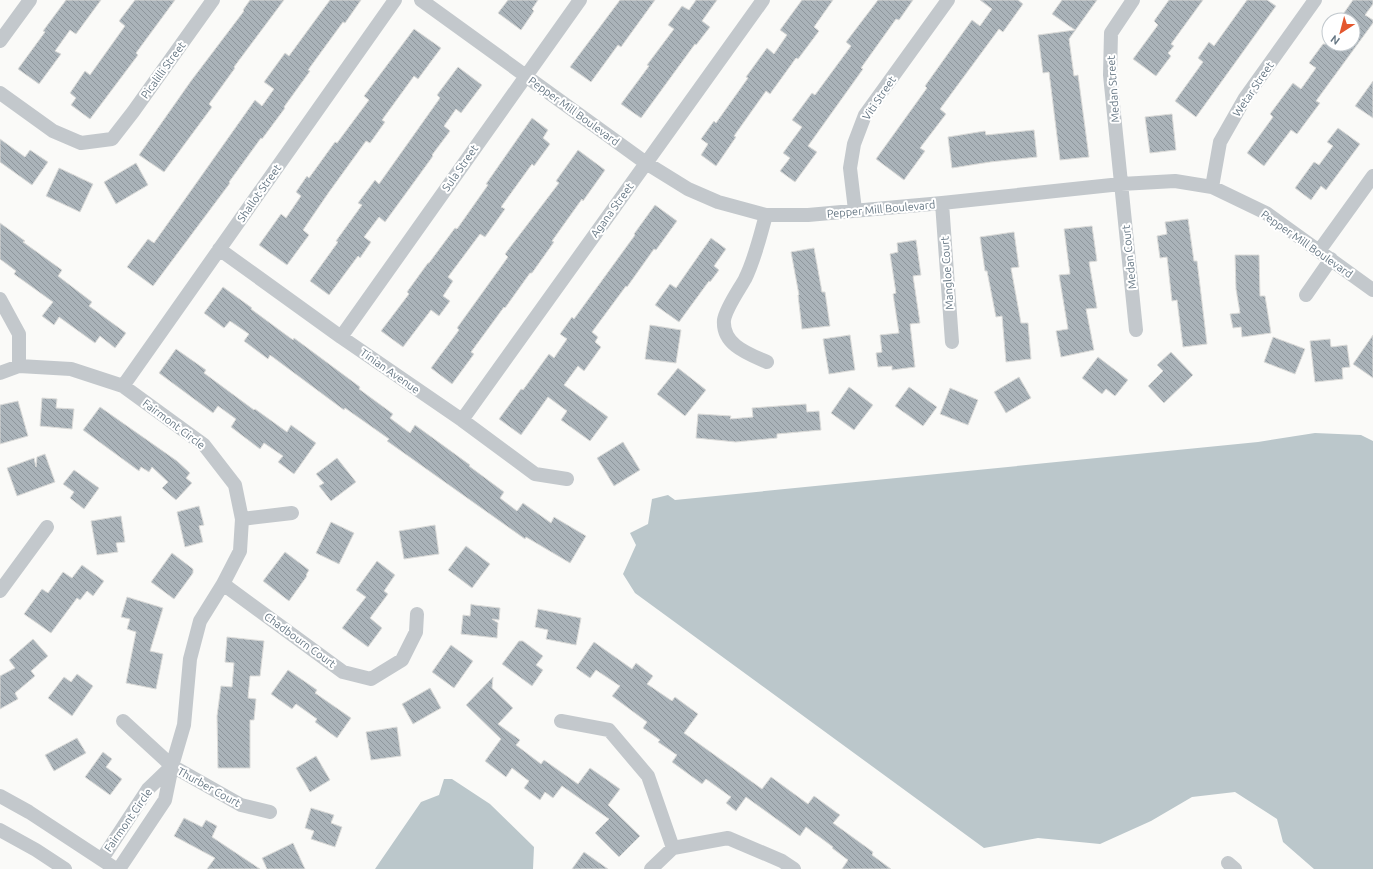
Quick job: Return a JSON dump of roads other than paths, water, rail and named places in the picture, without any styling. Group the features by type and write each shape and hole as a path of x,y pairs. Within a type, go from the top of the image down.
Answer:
{"street":[{"path":"0,41 30,0"},
{"name":"Picalilli Street","path":"0,93 53,131 81,143 112,139 213,0"},
{"name":"Shallot Street","path":"123,386 395,0"},
{"name":"Pepper Mill Boulevard","path":"421,0 646,163 688,189 712,199 766,215 808,215 942,203 1121,184 1175,182 1212,187 1266,213 1373,290"},
{"name":"Sula Street","path":"341,337 580,0"},
{"name":"Agana Street","path":"462,420 764,0"},
{"name":"Viti Street","path":"855,210 850,168 854,144 865,115 948,0"},
{"name":"Medan Street","path":"1121,184 1110,76 1111,33 1133,0"},
{"name":"Wetar Street","path":"1212,187 1220,142 1245,98 1315,0"},
{"path":"1319,251 1373,176"},
{"name":"Medan Court","path":"1121,184 1136,330"},
{"name":"Mangloe Court","path":"942,203 952,342"},
{"path":"766,215 756,251 745,278 730,305 724,320 726,333 731,342 745,352 767,362"},
{"name":"Tinian Avenue","path":"219,249 341,337 462,420 535,474 567,479"},
{"path":"1306,295 1331,259"},
{"path":"0,299 19,334 19,366"},
{"name":"Fairmont Circle","path":"0,373 19,366 72,369 123,386 204,445 235,485 242,519 240,551 224,584 200,621 190,659 184,725 172,766 165,800 118,869"},
{"path":"242,519 292,514"},
{"path":"0,591 47,526"},
{"name":"Chadbourn Court","path":"224,584 343,672 371,679 402,660 416,632 417,614"},
{"path":"561,720 610,730 648,776 673,848"},
{"name":"Thurber Court","path":"123,721 172,766 241,805 270,812"},
{"name":"Fairmont Circle","path":"102,859 148,789 172,766"},
{"path":"0,796 29,812 118,869"},
{"path":"0,830 36,850 65,869"},
{"path":"651,869 673,848 728,838 782,861 794,869"}]}
